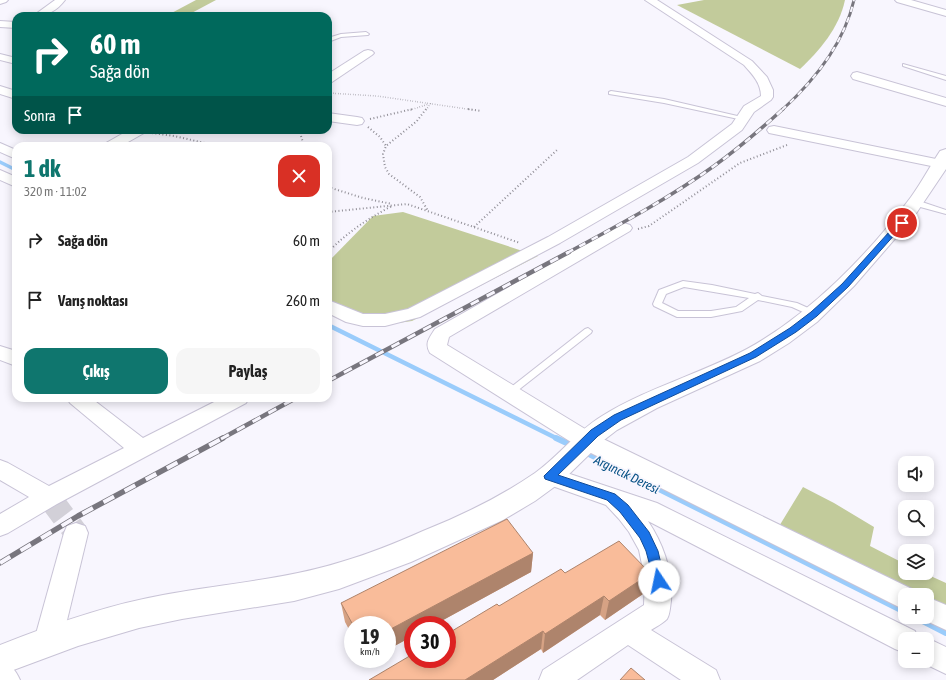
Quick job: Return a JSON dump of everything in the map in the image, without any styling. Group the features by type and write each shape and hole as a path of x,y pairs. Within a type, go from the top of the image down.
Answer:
{"street":[{"path":"45,12 58,4 60,0"},
{"path":"332,308 353,318 363,320 385,320 405,316 423,309 537,249 693,160 737,127 749,109 767,97 766,86 758,72 742,58 650,0"},
{"path":"900,0 946,13"},
{"path":"0,24 12,25"},
{"path":"332,76 368,53"},
{"path":"0,57 12,60"},
{"path":"857,76 946,102"},
{"path":"0,90 12,94"},
{"path":"332,118 358,121"},
{"path":"0,660 48,641 112,620 158,609 203,601 269,593 322,581 367,567 477,521 523,494 556,470 606,425 618,417 753,355 793,330 814,314 845,285 882,246 916,203 943,159 774,130"},
{"path":"116,142 128,134"},
{"path":"0,147 12,153"},
{"path":"0,174 12,181"},
{"path":"624,228 442,333 437,341 437,348 585,443 898,595"},
{"path":"0,352 12,357"},
{"path":"82,402 141,449"},
{"path":"0,526 49,497 231,402"},
{"path":"0,469 49,497"},
{"path":"556,470 611,497 649,510 898,636"},
{"path":"553,680 657,611 659,581 652,551 645,535 624,508 611,497"},
{"path":"48,641 76,533"},
{"path":"934,612 946,618"},
{"path":"628,630 706,680"},
{"path":"934,655 946,661"},
{"path":"0,674 6,680"}],"lane":[{"path":"332,39 341,36 366,34"},
{"path":"905,65 946,78"},
{"path":"611,93 664,101 743,118"},
{"path":"916,203 946,212"},
{"path":"758,296 739,309 711,314 677,314 657,304 662,292 683,284 758,296 794,304 814,314"},
{"path":"509,393 588,331"}],"path":[{"path":"332,93 364,94 481,110"},
{"path":"358,121 400,113 431,103"},
{"path":"428,211 420,197 388,174 383,159 383,154 386,146 417,121 431,103"},
{"path":"358,121 376,132 386,146"},
{"path":"166,134 201,142"},
{"path":"301,136 303,142"},
{"path":"624,228 639,229 649,226 740,163 806,136"},
{"path":"474,227 557,150"},
{"path":"332,188 363,198 397,205"},
{"path":"332,212 407,204 537,249"},
{"path":"332,248 345,235 368,219 387,210 393,205"}],"green space":[{"path":"196,0 216,0 194,12 174,12"},
{"path":"704,0 845,0 838,20 828,38 800,69 677,5"},
{"path":"403,212 538,256 412,321 391,324 332,307 332,258 373,216"},
{"path":"803,487 834,503 874,527 870,546 898,560 898,580 934,580 934,578 946,583 946,609 934,603 934,588 903,588 778,528"}],"building":[{"path":"507,519 533,553 415,616 404,616 404,622 396,626 396,616 348,616 341,603"},
{"path":"619,541 648,571 648,575 609,601 604,596 545,634 543,631 465,680 369,680 389,668 396,668 396,664 404,659 404,668 456,668 456,629 497,604 499,606 561,569 565,573"},
{"path":"631,668 645,680 620,680"}],"waterway":[{"name":"Argıncık Deresi","path":"0,162 12,168"},
{"name":"Argıncık Deresi","path":"332,327 558,439"},
{"name":"Argıncık Deresi","path":"556,438 573,446"},
{"name":"Argıncık Deresi","path":"585,452 898,608"},
{"name":"Argıncık Deresi","path":"929,624 946,633"}],"tunnel":[{"path":"49,497 76,533"}],"railway":[{"path":"782,110 805,87 826,60 843,31 854,0"},
{"path":"567,253 679,190 741,145 783,109"},
{"path":"332,379 569,252"},
{"path":"221,439 289,402"},
{"path":"0,563 78,516 223,438"}],"route":[{"path":"659,581 657,567 645,535 624,508 611,497 549,476 563,465 595,433 618,417 753,355 793,330 829,301 902,223"}]}
